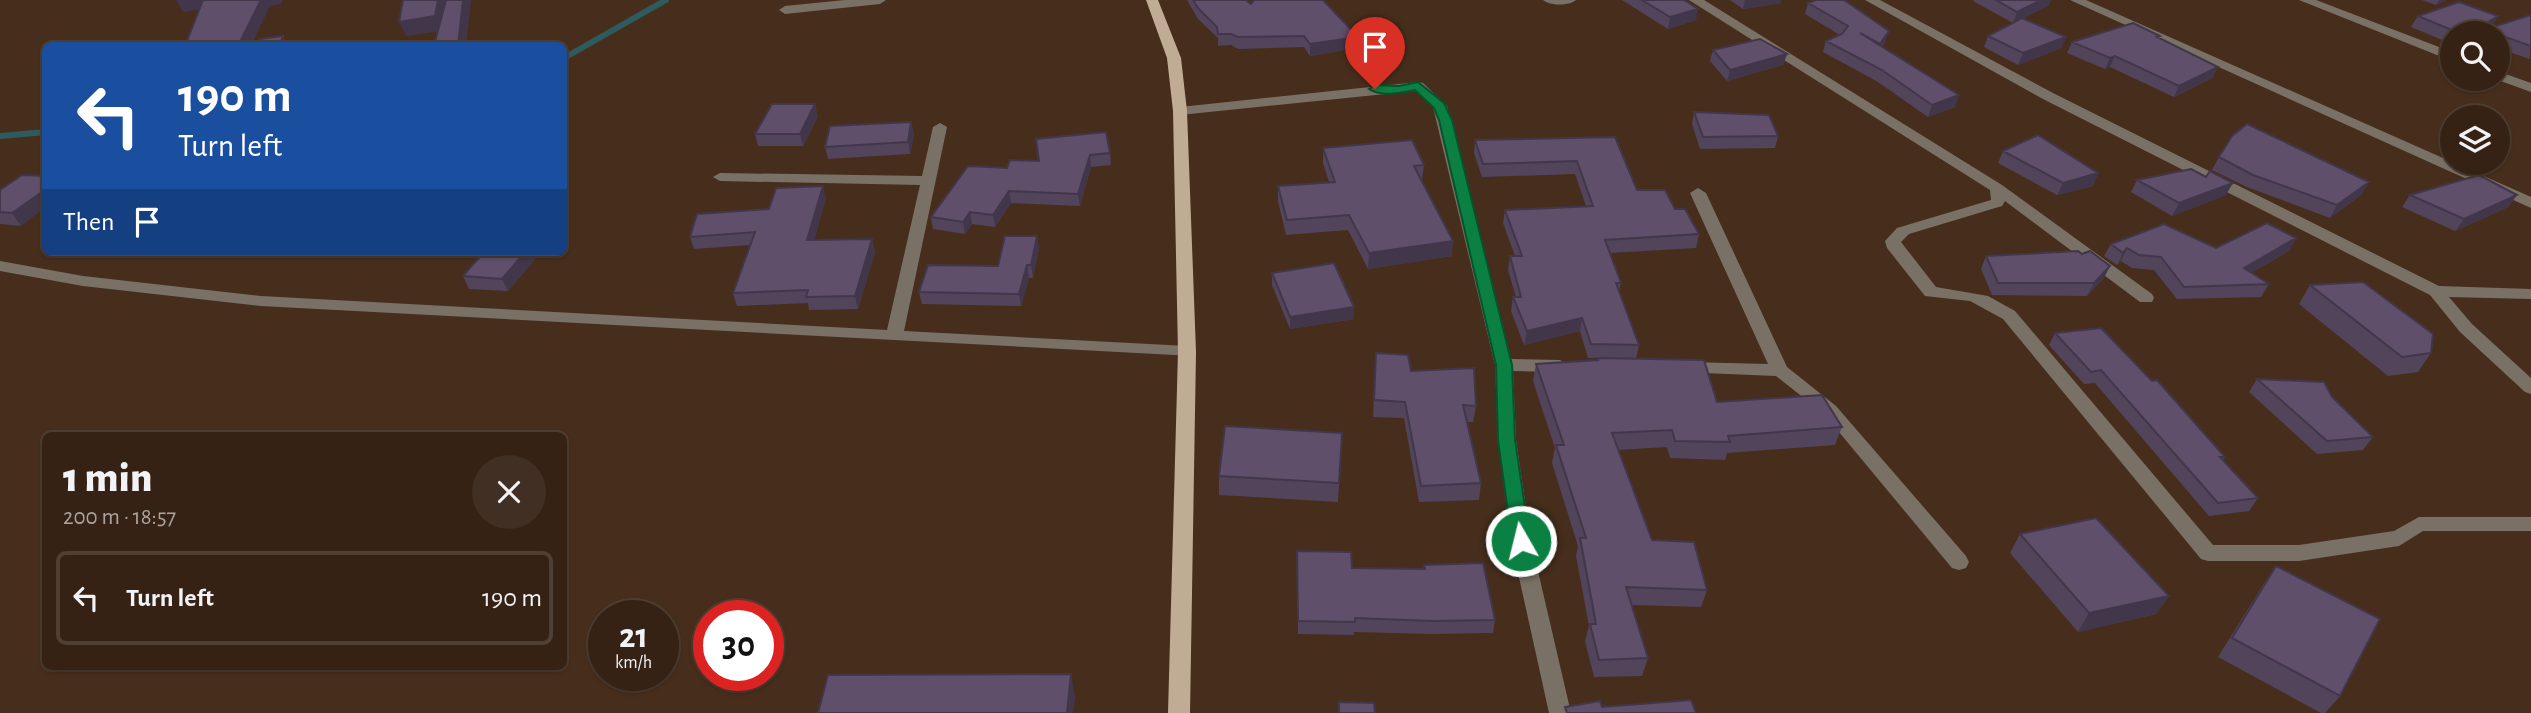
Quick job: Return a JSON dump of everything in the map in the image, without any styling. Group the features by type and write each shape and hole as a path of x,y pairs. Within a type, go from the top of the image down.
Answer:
{"main road":[{"path":"1152,0 1174,58 1180,111 1187,352 1179,713"}],"street":[{"path":"785,10 880,0"},
{"path":"1549,0 1570,0"},
{"path":"1695,0 1997,188 2146,298"},
{"path":"1871,0 2048,96 2436,291 2466,328 2531,388"},
{"path":"2076,0 2531,203"},
{"path":"2305,0 2440,52"},
{"path":"2510,80 2531,88"},
{"path":"1180,111 1418,86 1440,106 1504,365 1507,440 1521,541 1560,713"},
{"path":"894,336 940,127"},
{"path":"720,177 928,181"},
{"path":"1997,188 2000,197 1997,203 1903,231 1893,241 1895,248 1931,292 1959,293 1983,299 2009,315 2208,553 2299,553 2399,538 2419,524 2531,524"},
{"path":"1698,193 1780,370 1830,410 1959,562"},
{"path":"1,267 83,281 261,301 1187,352"},
{"path":"2436,291 2531,294"},
{"path":"1504,365 1573,366"},
{"path":"1669,368 1780,370"}],"building":[{"path":"203,0 261,0 240,42 187,42"},
{"path":"403,0 438,0 435,16 399,22"},
{"path":"446,0 463,0 458,42 435,42"},
{"path":"1193,0 1246,0 1251,4 1254,0 1323,0 1358,37 1310,44 1304,36 1238,37 1218,34 1217,27"},
{"path":"1642,0 1684,0 1698,9 1670,17"},
{"path":"1816,0 1844,0 1889,31 1880,44 1860,33 1959,95 1932,105 1882,70 1826,41 1842,34 1848,26 1808,3"},
{"path":"1996,0 2041,0 2017,12"},
{"path":"2459,2 2498,16 2490,21 2440,21 2440,25 2418,16"},
{"path":"2531,15 2531,46 2510,39 2510,22"},
{"path":"2022,18 2066,37 2023,53 1988,36"},
{"path":"2133,23 2218,67 2179,86 2115,56 2110,58 2072,42"},
{"path":"283,36 281,42 258,42 260,39"},
{"path":"1760,39 1787,54 1730,70 1713,50"},
{"path":"772,104 815,104 800,134 755,134"},
{"path":"1694,112 1769,115 1778,136 1703,137"},
{"path":"911,122 908,142 825,147 830,126"},
{"path":"2247,124 2369,182 2337,205 2253,175 2219,157 2232,136"},
{"path":"1106,132 1110,153 1090,155 1078,194 1009,191 993,215 970,212 963,222 931,217 968,166 1007,168 1010,160 1039,161 1036,139"},
{"path":"2038,135 2098,173 2063,183 2003,151"},
{"path":"1615,137 1637,190 1665,190 1675,209 1685,209 1699,234 1605,240 1621,283 1616,283 1639,345 1591,344 1582,318 1527,331 1513,297 1521,297 1510,256 1522,256 1505,210 1593,206 1577,161 1483,164 1475,140"},
{"path":"1412,140 1424,165 1414,166 1453,241 1369,253 1349,215 1287,220 1278,186 1335,182 1323,148"},
{"path":"2191,169 2206,177 2210,171 2233,183 2179,203 2137,180"},
{"path":"22,175 42,176 42,192 12,213 0,212 0,190"},
{"path":"2479,175 2517,195 2464,219 2410,195"},
{"path":"823,186 807,240 872,239 855,296 806,297 808,290 733,293 755,232 690,237 697,214 769,209 776,188"},
{"path":"2267,223 2296,238 2244,268 2269,284 2184,287 2161,257 2139,255 2127,248 2123,253 2111,244 2164,224 2216,248"},
{"path":"1005,236 1037,236 1031,265 1027,265 1019,294 919,292 928,265 998,266"},
{"path":"2078,251 2082,254 2090,251 2110,266 2094,283 1998,283 1986,256"},
{"path":"480,256 522,256 502,279 463,276"},
{"path":"1334,263 1354,307 1290,317 1272,273"},
{"path":"2363,282 2433,334 2431,353 2402,357 2310,285"},
{"path":"2101,328 2152,381 2157,380 2225,457 2220,457 2258,498 2218,503 2101,370 2091,372 2055,333"},
{"path":"1376,353 1408,355 1411,371 1474,368 1476,406 1463,405 1481,483 1421,486 1405,402 1374,400"},
{"path":"1597,358 1704,360 1717,402 1822,395 1842,427 1728,436 1730,442 1675,441 1672,430 1612,433 1652,540 1694,542 1707,590 1626,587 1648,658 1599,660 1590,624 1596,624 1580,538 1586,538 1556,445 1564,445 1536,364 1598,360"},
{"path":"2257,379 2324,382 2332,397 2373,437 2327,441"},
{"path":"1225,426 1342,433 1339,483 1219,476"},
{"path":"2096,518 2169,596 2089,613 2020,534"},
{"path":"1297,551 1351,552 1352,568 1425,569 1424,565 1483,563 1495,620 1355,618 1355,622 1298,621"},
{"path":"2276,566 2380,619 2340,696 2232,638"},
{"path":"1071,674 1067,713 818,713 828,675"},
{"path":"1691,700 1696,713 1567,713 1565,707 1600,701 1602,707"},
{"path":"1339,702 1374,703 1375,713 1339,713"}],"waterway":[{"path":"567,56 666,0"},
{"path":"0,136 42,132"}],"route":[{"path":"1375,89 1399,90 1418,86 1440,106 1445,120 1504,365 1507,440 1521,541"}]}
